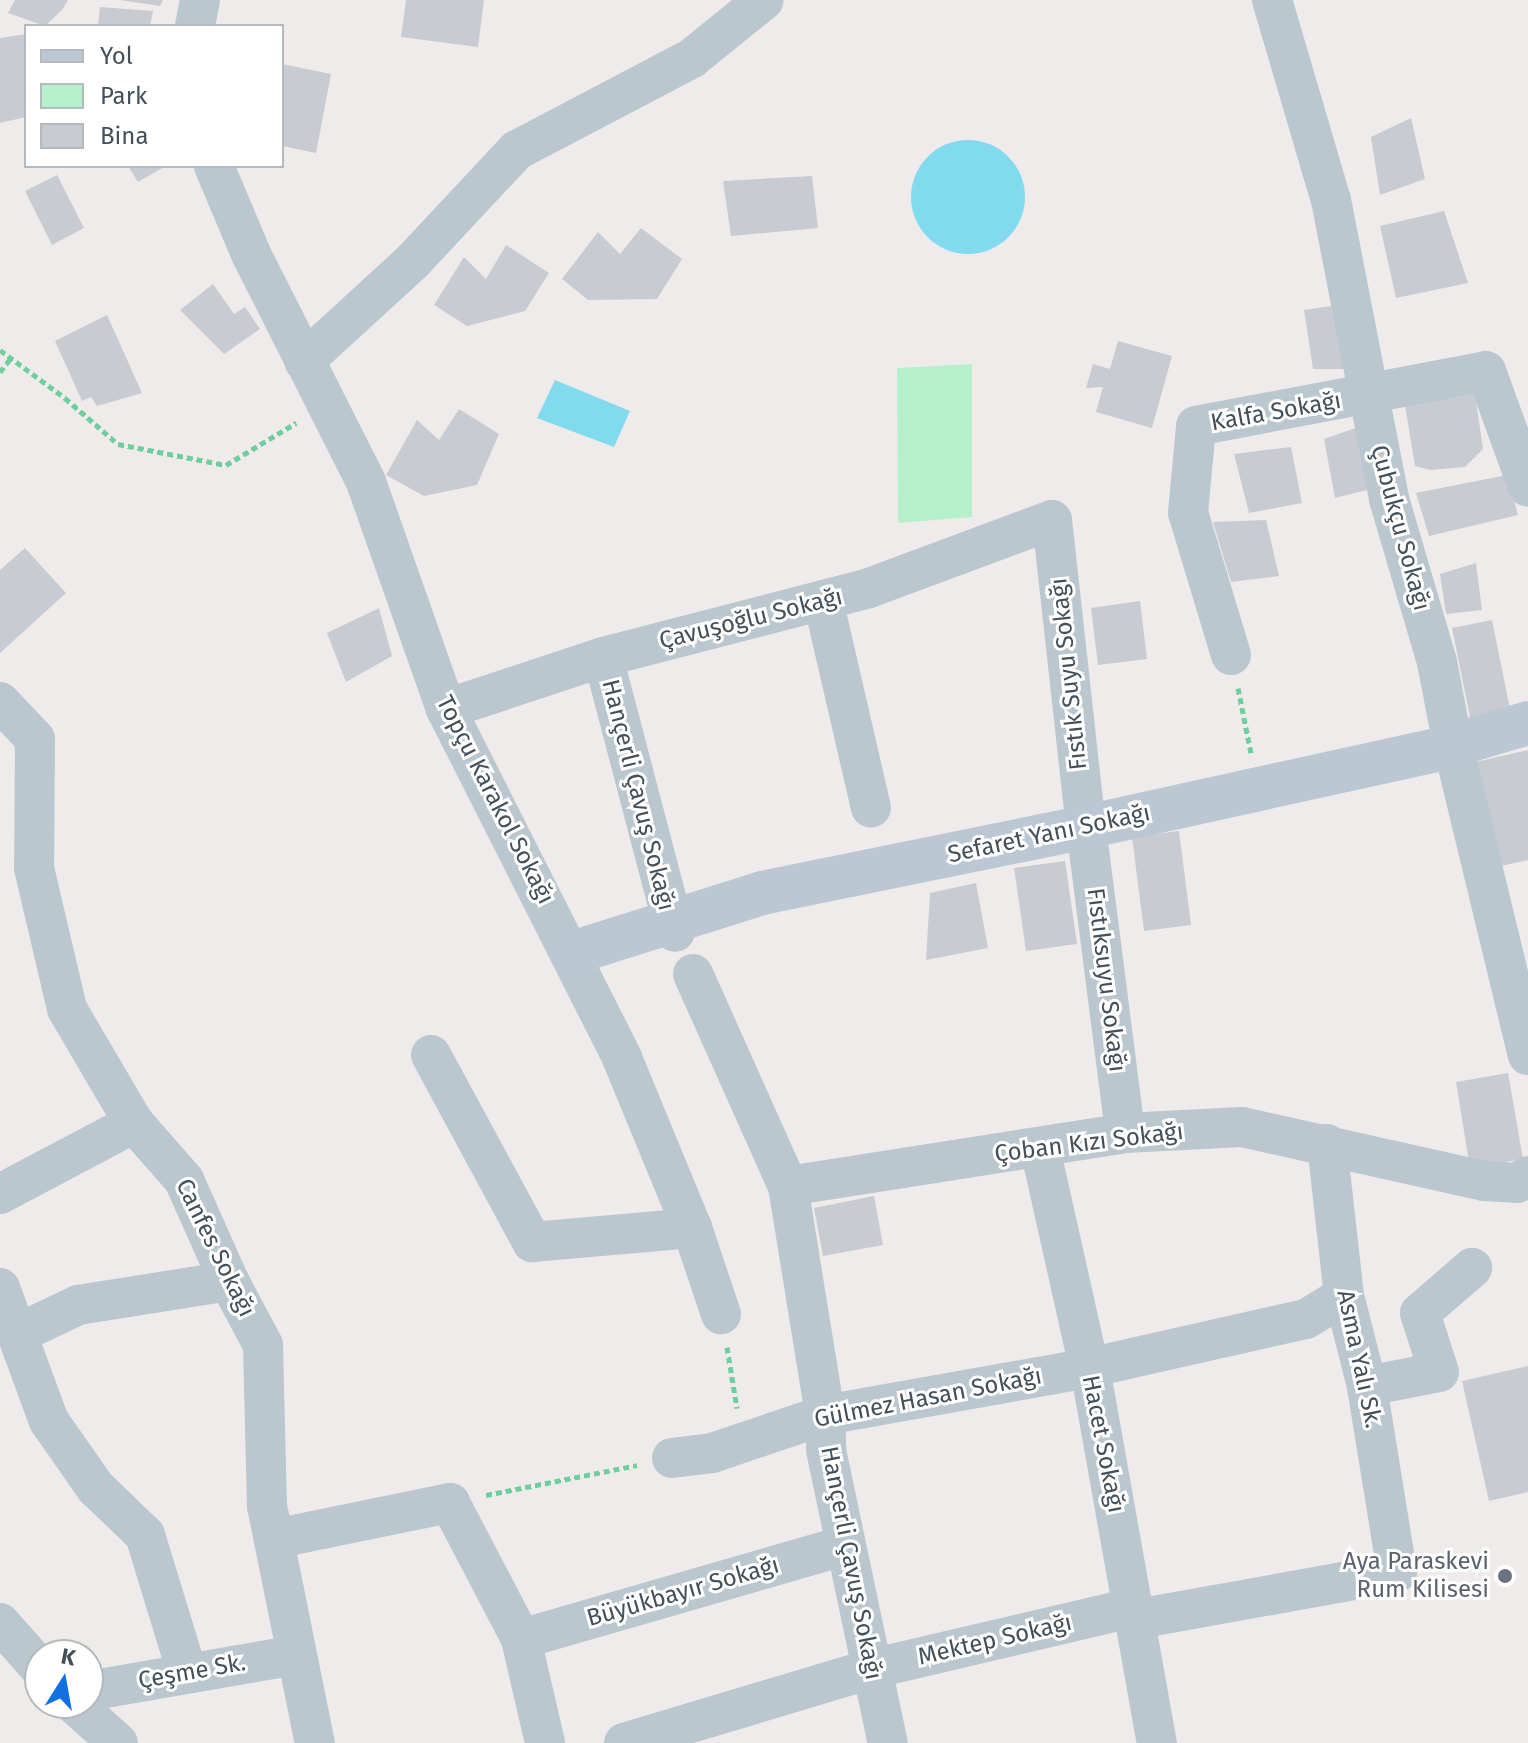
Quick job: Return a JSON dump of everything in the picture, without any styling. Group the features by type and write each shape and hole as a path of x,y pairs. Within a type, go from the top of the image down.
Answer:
{"street":[{"path":"195,24 200,0"},
{"path":"304,361 413,261 517,150 692,58 764,0"},
{"name":"Çubukçu Sokağı","path":"1272,0 1331,200 1389,499 1437,662 1453,746 1528,1055"},
{"name":"Topçu Karakol Sokağı","path":"215,168 251,254 366,482 446,709 572,953 622,1058 692,1228 721,1314"},
{"name":"Kalfa Sokağı","path":"1231,655 1188,513 1196,426 1368,396 1486,371 1528,487"},
{"name":"Çavuşoğlu Sokağı","path":"446,709 603,657 869,588 1052,520"},
{"name":"Fıstık Suyu Sokağı","path":"1052,520 1086,827"},
{"path":"823,600 871,808"},
{"name":"Hançerli Çavuş Sokağı","path":"603,657 673,928"},
{"name":"Canfes Sokağı","path":"0,702 35,739 34,868 67,1009 134,1123 184,1180 229,1281 263,1345 267,1506 315,1743"},
{"name":"Sefaret Yanı Sokağı","path":"572,953 673,928 762,893 1086,827 1453,746 1528,723"},
{"name":"Fıstıksuyu Sokağı","path":"1086,827 1125,1133"},
{"name":"Hançerli Çavuş Sokağı","path":"693,974 788,1186 825,1415 826,1450 888,1743"},
{"path":"431,1055 532,1242 692,1228"},
{"path":"0,1194 134,1123"},
{"name":"Çoban Kızı Sokağı","path":"788,1186 1125,1133 1242,1127 1484,1181 1517,1183 1528,1176"},
{"name":"Asma Yalı Sk.","path":"1327,1144 1344,1296 1367,1386 1397,1572"},
{"name":"Hacet Sokağı","path":"1040,1148 1088,1368 1136,1613 1157,1743"},
{"path":"1367,1386 1439,1372 1420,1313 1472,1268"},
{"path":"17,1334 78,1305 229,1281"},
{"path":"0,1288 49,1421 96,1488 145,1535 187,1672"},
{"name":"Gülmez Hasan Sokağı","path":"672,1458 742,1444 825,1415 1088,1368 1306,1319 1344,1296"},
{"path":"274,1539 450,1503 521,1639 545,1743"},
{"name":"Büyükbayır Sokağı","path":"521,1639 846,1545"},
{"name":"Mektep Sokağı","path":"624,1743 871,1669 1136,1613 1397,1572"},
{"path":"0,1623 24,1650"},
{"name":"Çeşme Sk.","path":"104,1688 296,1655"},
{"path":"85,1719 101,1739"}],"path":[{"path":"0,350 65,398 118,444 226,465 327,405"},
{"path":"0,372 11,358"},
{"path":"1231,655 1259,789"},
{"path":"721,1314 742,1444"},
{"path":"450,1503 672,1458"}],"green space":[{"path":"972,364 972,517 898,523 897,368"}],"water":[{"path":"968,140 990,144 1008,157 1021,175 1025,197 1021,219 1008,237 990,250 968,254 946,250 928,237 915,219 911,197 915,175 928,157 946,144"},
{"path":"555,380 630,411 614,447 537,418"}],"building":[{"path":"15,0 68,0 47,24 8,13"},
{"path":"120,0 163,0 160,6"},
{"path":"406,0 484,0 478,47 401,37"},
{"path":"100,7 153,11 150,24 98,24"},
{"path":"24,34 24,117 0,123 0,38"},
{"path":"284,64 331,74 316,153 284,146"},
{"path":"1411,118 1425,179 1380,195 1371,137"},
{"path":"129,168 162,168 138,182"},
{"path":"57,175 84,228 52,245 25,191"},
{"path":"812,176 818,228 731,236 723,181"},
{"path":"1444,211 1468,283 1396,298 1380,226"},
{"path":"641,228 682,259 657,299 588,300 562,279 598,232 620,254"},
{"path":"506,245 549,273 525,311 467,326 434,305 464,257 486,279"},
{"path":"213,284 234,314 245,307 260,329 224,354 180,310"},
{"path":"1345,304 1358,369 1313,369 1304,310"},
{"path":"107,315 142,393 97,406 91,397 82,401 55,341"},
{"path":"1118,341 1172,356 1152,428 1096,412 1103,387 1086,388 1093,364 1110,369"},
{"path":"1475,394 1483,449 1465,467 1431,470 1415,466 1405,405"},
{"path":"459,409 499,434 477,485 424,496 386,475 417,420 439,440"},
{"path":"1367,424 1379,487 1335,498 1324,439"},
{"path":"1291,447 1302,503 1249,513 1234,454"},
{"path":"1507,475 1518,515 1429,536 1416,493"},
{"path":"1266,520 1279,576 1231,582 1213,522"},
{"path":"25,548 66,593 0,653 0,570"},
{"path":"1476,563 1482,610 1446,614 1440,574"},
{"path":"1140,601 1147,659 1098,665 1091,608"},
{"path":"379,608 392,656 346,682 327,633"},
{"path":"1492,620 1512,719 1472,727 1452,628"},
{"path":"1528,750 1528,860 1496,867 1471,763"},
{"path":"1179,831 1191,925 1144,931 1132,837"},
{"path":"1065,861 1077,944 1026,951 1014,868"},
{"path":"976,883 988,948 926,960 930,893"},
{"path":"1508,1073 1523,1159 1470,1168 1456,1082"},
{"path":"874,1196 883,1245 823,1256 814,1208"},
{"path":"1528,1366 1528,1492 1489,1501 1462,1381"}],"place":[{"name":"Aya Paraskevi Rum Kilisesi","path":"1505,1576"}]}
